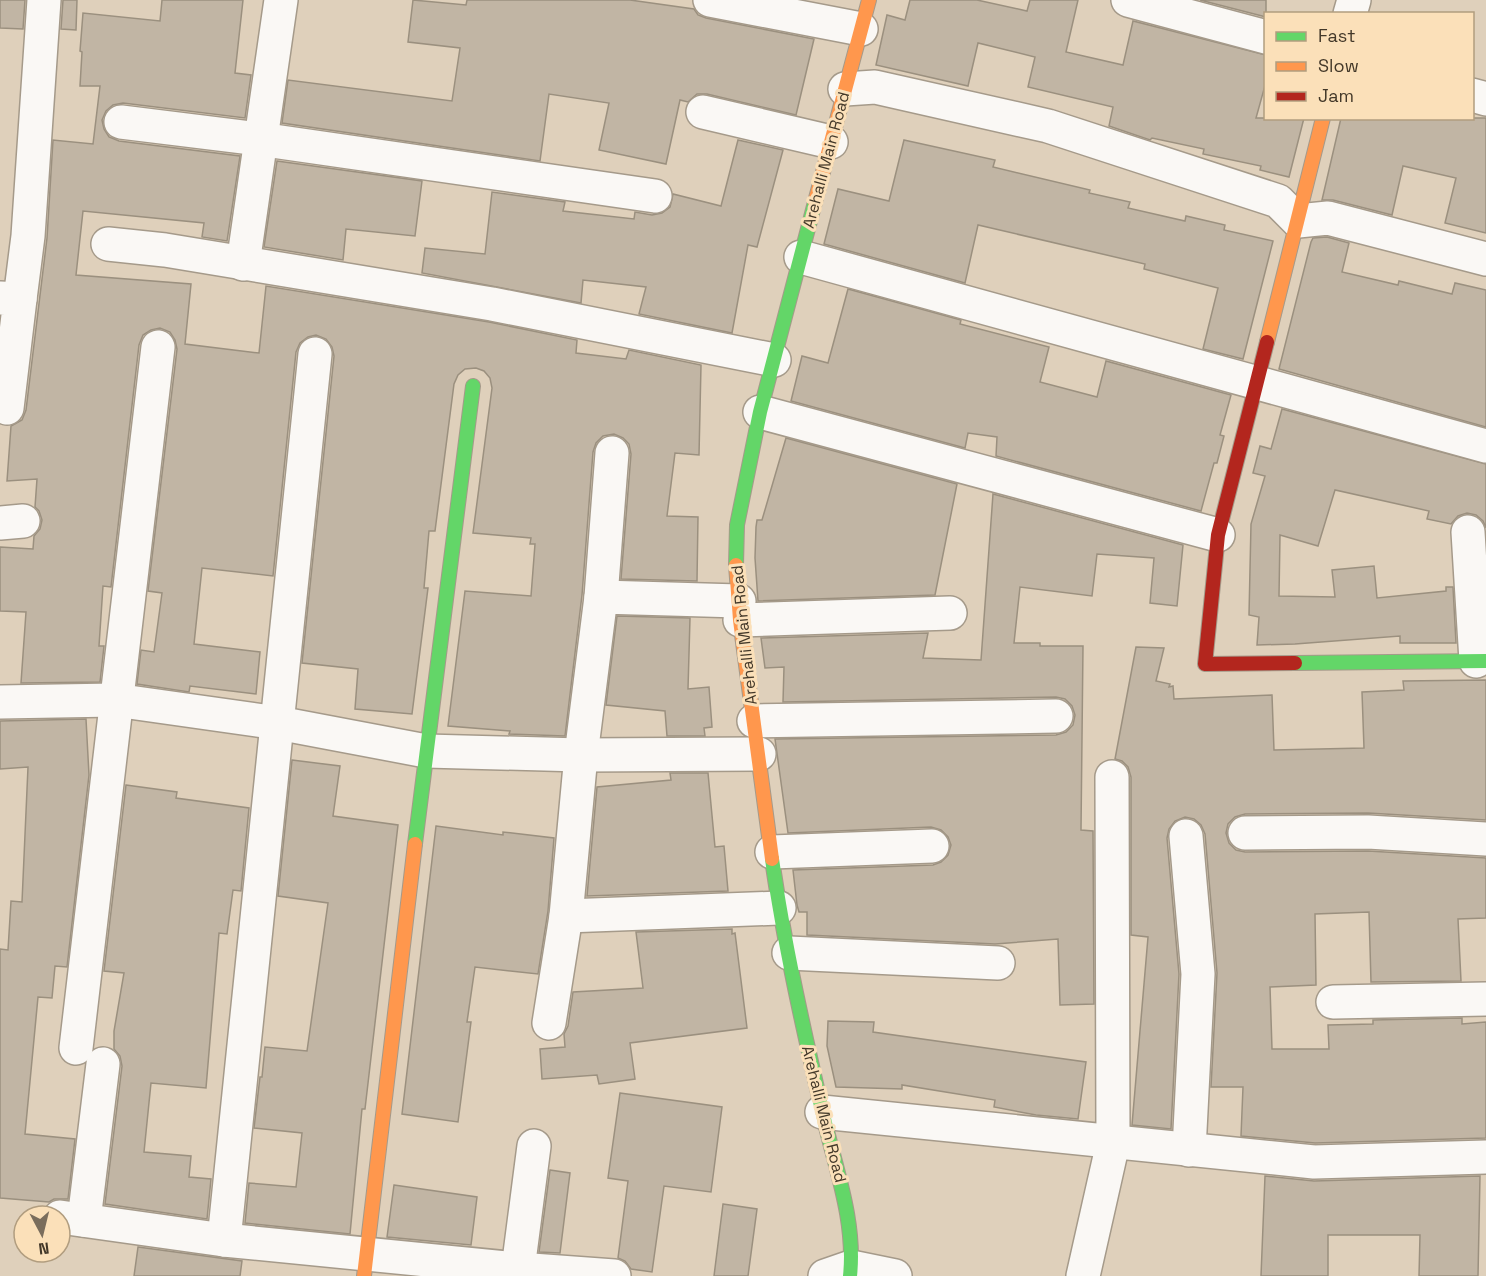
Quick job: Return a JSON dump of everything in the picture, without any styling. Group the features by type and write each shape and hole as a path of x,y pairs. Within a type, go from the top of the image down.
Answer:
{"street":[{"path":"7,408 10,299 28,236 44,0"},
{"path":"243,264 259,139 281,0"},
{"path":"710,0 865,14"},
{"path":"1128,0 1264,36"},
{"name":"Arehalli Main Road","path":"842,1273 850,1226 822,1112 779,908 740,610 736,558 738,525 760,412 865,14"},
{"path":"845,89 875,87 1048,126 1278,201 1298,221"},
{"path":"703,112 831,142"},
{"path":"1323,120 1218,535 1205,664 1481,661 1468,531"},
{"path":"121,122 259,139 655,196"},
{"path":"1298,221 1328,218 1486,259"},
{"path":"108,244 165,250 492,304 774,360"},
{"path":"801,257 1486,446"},
{"path":"63,1204 89,1056 115,700 158,347"},
{"path":"224,1240 315,354"},
{"path":"365,1265 426,751 473,386"},
{"path":"760,412 1218,535"},
{"path":"549,1023 566,916 581,756 601,597 612,453"},
{"path":"601,597 740,610 950,613"},
{"path":"0,702 115,700 278,723 426,751 581,756 759,754"},
{"path":"754,721 1056,716"},
{"path":"1083,1276 1113,1143 1112,777"},
{"path":"1245,833 1368,832 1486,839"},
{"path":"1186,836 1198,974 1189,1150"},
{"path":"772,852 932,846"},
{"path":"566,916 779,908"},
{"path":"789,953 998,963"},
{"path":"1333,1002 1486,999"},
{"path":"822,1112 1314,1162 1486,1157"},
{"path":"518,1269 534,1146"},
{"path":"72,1219 224,1240 365,1265 518,1269 614,1276"},
{"path":"842,1273 895,1276"}],"building":[{"path":"0,0 25,0 23,29 0,28"},
{"path":"63,0 77,0 76,30 61,29"},
{"path":"162,0 243,0 235,73 251,75 245,118 123,103 113,105 106,111 102,120 104,129 109,137 119,141 240,156 227,241 202,237 204,223 83,211 76,275 191,284 185,344 259,353 266,286 489,322 577,340 576,353 626,359 629,350 701,365 699,455 675,453 667,516 698,517 697,581 621,579 631,454 629,444 614,434 603,436 596,443 593,452 582,595 565,736 509,734 510,731 448,726 465,591 531,596 535,544 530,544 531,538 473,533 492,388 490,378 484,371 476,368 465,369 458,375 454,384 435,531 429,531 424,588 428,588 412,714 355,709 358,669 302,663 334,356 332,347 326,339 316,335 300,343 296,352 273,576 202,568 194,644 260,652 256,694 190,686 189,692 137,684 141,650 154,652 162,593 148,591 177,349 170,332 160,328 143,335 139,345 111,587 103,586 99,646 104,646 100,682 21,683 26,612 0,611 0,547 33,549 34,536 40,529 42,520 35,507 37,479 7,481 11,426 22,420 26,410 47,238 53,140 93,144 100,86 80,86 83,13 160,21"},
{"path":"413,0 466,5 467,0 630,0 694,9 698,15 706,18 814,39 796,115 707,94 697,94 688,102 680,100 666,164 599,150 609,103 549,94 540,161 282,123 288,80 452,101 460,48 408,42"},
{"path":"910,0 977,0 1027,11 1030,0 1078,0 1066,52 1123,65 1133,21 1264,54 1264,89 1256,118 1303,120 1289,177 1260,170 1261,166 1203,154 1204,149 1152,138 1150,140 1109,126 1113,107 1028,87 1035,57 978,43 968,86 876,65 887,15 905,20"},
{"path":"1200,0 1266,0 1264,16"},
{"path":"1474,118 1486,118 1486,233 1445,223 1456,178 1403,166 1392,215 1333,200 1322,200 1341,120 1474,120"},
{"path":"738,140 783,150 757,247 748,245 732,333 639,314 646,287 583,280 581,303 422,273 425,248 485,254 492,192 565,202 563,211 634,219 635,212 652,215 662,213 670,207 673,194 721,206"},
{"path":"904,140 995,160 993,167 1130,202 1128,208 1185,221 1186,216 1225,225 1224,230 1273,241 1243,359 1203,349 1218,288 1144,269 1145,264 978,225 965,283 824,244 838,189 889,201"},
{"path":"277,161 422,181 415,236 346,229 343,260 264,247"},
{"path":"1327,237 1349,243 1342,272 1398,285 1399,281 1452,294 1455,283 1486,290 1486,427 1279,369 1311,242 1313,238"},
{"path":"848,289 961,320 960,324 1049,347 1040,382 1097,397 1106,361 1231,395 1220,435 1224,436 1201,511 996,456 997,437 968,433 965,448 791,401 802,356 828,363"},
{"path":"1282,409 1486,464 1486,528 1483,521 1476,515 1467,513 1458,516 1451,524 1427,519 1429,511 1335,490 1318,546 1280,535 1279,596 1335,597 1332,570 1374,566 1377,598 1446,591 1446,587 1453,587 1456,643 1400,643 1400,636 1257,645 1259,617 1249,615 1251,524 1265,476 1253,473 1260,446 1271,449"},
{"path":"786,438 957,484 935,595 758,601 755,558 757,520 762,520"},
{"path":"993,494 1183,545 1177,606 1150,603 1154,558 1097,554 1092,596 1020,587 1014,643 1040,643 1040,646 1083,646 1081,830 1093,831 1094,1004 1060,1005 1058,939 995,944 807,935 807,912 799,912 797,905 793,870 933,865 941,862 948,855 951,845 948,837 941,830 931,827 788,833 775,739 1056,735 1066,732 1073,725 1075,715 1072,706 1065,699 1056,697 783,702 784,667 765,668 761,638 928,633 923,658 981,660"},
{"path":"617,616 690,618 688,689 709,687 712,727 704,728 705,736 667,736 665,711 606,705"},
{"path":"1136,647 1164,648 1156,681 1170,684 1169,687 1173,686 1174,699 1272,695 1274,750 1364,748 1362,692 1404,690 1403,681 1486,680 1486,820 1368,813 1245,814 1235,817 1228,824 1226,833 1229,843 1236,850 1245,852 1368,851 1486,858 1486,918 1458,919 1461,981 1371,982 1369,912 1315,914 1316,985 1270,987 1272,1049 1329,1049 1328,1025 1373,1024 1373,1020 1462,1018 1462,1024 1486,1022 1486,1138 1315,1143 1241,1136 1243,1087 1211,1087 1217,973 1205,834 1201,825 1194,819 1185,817 1175,821 1169,829 1167,838 1179,974 1171,1129 1132,1125 1148,937 1131,935 1131,777 1128,767 1122,761 1115,759"},
{"path":"86,719 89,775 67,967 55,966 52,998 38,997 25,1134 75,1139 68,1199 54,1199 49,1202 0,1198 0,949 8,950 11,901 22,902 28,767 0,769 0,721"},
{"path":"292,760 340,766 333,816 398,825 365,1109 362,1109 350,1234 245,1223 249,1183 296,1187 302,1133 254,1128 265,1047 307,1051 328,903 278,896"},
{"path":"670,773 708,773 715,847 724,846 728,891 587,896 597,787 671,780"},
{"path":"126,785 177,792 176,798 249,808 241,891 233,890 227,934 219,933 206,1088 151,1083 144,1152 191,1156 189,1177 211,1179 207,1219 105,1204 122,1066 120,1056 114,1049 114,1031 124,973 104,971"},
{"path":"436,826 503,835 503,832 554,838 548,911 538,974 475,967 467,1022 471,1022 458,1122 402,1114"},
{"path":"732,929 732,934 735,933 747,1028 630,1043 635,1079 599,1084 597,1075 542,1079 540,1049 565,1047 564,1034 568,1026 573,992 643,988 636,932"},
{"path":"828,1021 874,1022 873,1032 1086,1062 1078,1119 1036,1115 994,1107 995,1100 902,1085 902,1089 836,1087 827,1046"},
{"path":"620,1093 722,1107 711,1192 664,1186 652,1272 631,1269 625,1261 618,1258 628,1181 608,1178"},
{"path":"550,1170 570,1173 560,1253 539,1252"},
{"path":"1265,1176 1314,1181 1480,1176 1478,1276 1419,1276 1420,1235 1328,1235 1328,1276 1261,1276"},
{"path":"394,1185 477,1197 471,1245 387,1237"},
{"path":"723,1204 757,1209 748,1276 714,1276"},
{"path":"138,1247 242,1261 240,1276 134,1276"}],"traffic: fast":[{"path":"736,565 737,525 760,412 815,202"},
{"path":"415,844 473,386"},
{"path":"1295,663 1486,661"},
{"path":"772,859 801,1016 847,1213 850,1234 850,1276"}],"traffic: slow":[{"path":"815,202 869,0"},
{"path":"1267,342 1322,120"},
{"path":"736,565 740,620 772,859"},
{"path":"364,1276 415,844"}],"traffic: jam":[{"path":"1267,342 1218,535 1205,664 1295,663"}]}
